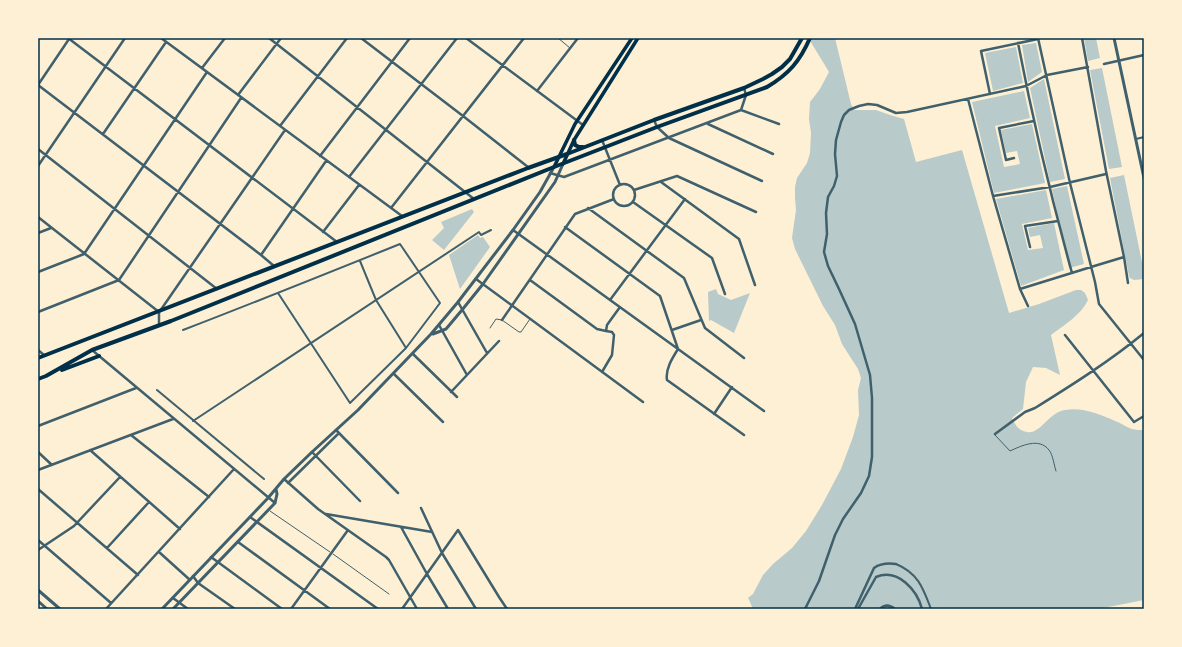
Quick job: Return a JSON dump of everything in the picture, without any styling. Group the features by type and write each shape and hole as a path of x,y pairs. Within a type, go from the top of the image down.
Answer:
{"main road":[{"path":"554,167 578,121 632,38"},
{"path":"563,164 574,140 638,38"},
{"path":"38,358 402,216 654,120 744,88 772,74 782,67 790,59 802,38"},
{"path":"46,376 92,350 159,325 605,147 767,87 788,72 804,52 810,38"},
{"path":"574,140 574,144 577,147 585,147"},
{"path":"38,379 99,356"}],"street":[{"path":"274,267 261,255 38,85 69,38 209,146 338,242"},
{"path":"38,166 125,38"},
{"path":"161,38 402,216"},
{"path":"202,68 225,38"},
{"path":"269,38 474,200"},
{"path":"238,95 281,38"},
{"path":"280,126 347,38"},
{"path":"362,38 528,168"},
{"path":"320,156 410,38"},
{"path":"349,177 457,38"},
{"path":"466,38 583,125"},
{"path":"391,208 524,38"},
{"path":"537,92 578,38"},
{"path":"1082,38 1106,174 1124,257 1128,284"},
{"path":"1114,38 1144,178"},
{"path":"990,94 981,51 1038,39 1070,183 1096,282 1099,304 1144,360"},
{"path":"103,134 166,42"},
{"path":"1018,43 1026,86 1072,273"},
{"path":"1104,64 1144,55"},
{"path":"805,609 819,581 835,535 843,519 862,493 869,476 872,457 872,398 870,375 854,324 828,266 824,252 827,234 826,213 828,197 837,176 835,154 836,140 844,115 849,110 868,104 877,105 890,111 902,113 1026,86 1047,75 1088,67"},
{"path":"38,272 84,254 207,72"},
{"path":"741,110 746,95 744,88"},
{"path":"38,312 119,280 241,98"},
{"path":"968,99 993,196 1020,289 1028,306"},
{"path":"550,173 564,177 741,110 779,124"},
{"path":"654,120 657,127 669,138 762,181"},
{"path":"1014,158 1006,160 998,128 1034,120"},
{"path":"707,124 773,154"},
{"path":"159,325 159,312 285,130"},
{"path":"1136,139 1144,138"},
{"path":"602,140 620,185"},
{"path":"38,149 217,289"},
{"path":"261,255 326,160"},
{"path":"432,334 446,329 483,284 555,182 563,164"},
{"path":"162,609 268,498 284,479 358,410 432,334 513,230 540,192 554,167"},
{"path":"993,196 1050,187 1106,174"},
{"path":"634,190 677,176 756,212"},
{"path":"661,182 739,239 756,285"},
{"path":"628,184 634,190 635,196 633,202 626,206 619,204 614,199 615,189 620,185 628,184"},
{"path":"323,232 360,185"},
{"path":"502,320 575,214 614,199"},
{"path":"610,300 685,199"},
{"path":"633,202 712,258 726,294"},
{"path":"588,208 684,278 705,328 744,358"},
{"path":"38,217 159,312"},
{"path":"1030,248 1025,226 1058,221"},
{"path":"565,227 660,296 678,349 671,360 666,375 667,380 744,435"},
{"path":"38,233 51,228"},
{"path":"193,420 479,232 481,235 491,230"},
{"path":"513,230 764,411"},
{"path":"183,330 400,244 440,303 406,348 350,403 278,293"},
{"path":"1020,289 1124,257"},
{"path":"360,260 376,300 406,348"},
{"path":"476,279 643,402"},
{"path":"530,280 597,329 612,332 614,335 612,355 602,372"},
{"path":"458,302 487,353"},
{"path":"606,330 607,325 620,307"},
{"path":"672,330 701,320"},
{"path":"439,325 467,375"},
{"path":"995,434 1025,412 1035,408 1094,371 1144,333"},
{"path":"1065,335 1134,422 1144,416"},
{"path":"451,392 499,341"},
{"path":"38,350 44,356"},
{"path":"92,350 275,503"},
{"path":"413,354 456,397"},
{"path":"394,374 443,422"},
{"path":"38,426 137,388"},
{"path":"714,414 732,388"},
{"path":"156,390 264,479"},
{"path":"38,470 173,418"},
{"path":"336,430 338,434 398,493"},
{"path":"288,483 338,434"},
{"path":"131,435 208,497"},
{"path":"90,450 180,529"},
{"path":"38,452 52,465"},
{"path":"312,452 360,501"},
{"path":"106,609 234,469"},
{"path":"38,550 78,523 120,477"},
{"path":"284,479 326,514 389,560 418,609"},
{"path":"38,489 138,575"},
{"path":"173,609 275,503 277,494 276,489"},
{"path":"107,548 149,502"},
{"path":"421,508 442,553 476,609"},
{"path":"326,514 432,532"},
{"path":"250,517 378,609"},
{"path":"401,527 448,609"},
{"path":"291,609 348,530"},
{"path":"402,609 458,530 507,609"},
{"path":"38,540 111,603"},
{"path":"238,542 330,609"},
{"path":"159,552 190,580"},
{"path":"211,557 282,609"},
{"path":"855,609 874,568 879,564 890,563 896,564 910,571 920,581 931,609"},
{"path":"858,609 876,577 886,574 895,576 904,581 914,590 922,609"},
{"path":"193,576 198,582 235,609"},
{"path":"38,590 60,609"},
{"path":"173,598 188,609"},
{"path":"38,601 47,609"},
{"path":"880,609 887,605 895,609"}],"lane":[{"path":"558,38 571,48"},
{"path":"490,328 496,319 502,320 520,332 530,318"},
{"path":"995,434 1010,450 1035,443 1042,445 1048,449 1056,471"},
{"path":"268,510 389,594"}],"shaded area":[{"path":"835,38 851,104 854,110 876,110 904,119 916,162 962,150 1009,313 1039,304 1076,290 1081,290 1085,293 1088,300 1081,310 1051,335 1060,375 1046,368 1033,367 1026,382 1023,409 1012,418 1019,429 1032,432 1041,427 1059,412 1078,409 1097,414 1132,429 1144,430 1144,600 1098,609 753,609 748,598 753,594 763,575 773,564 792,548 806,531 822,505 841,469 853,437 859,415 858,390 861,378 858,369 842,344 835,325 823,306 795,249 792,238 796,210 795,187 797,178 807,163 810,153 810,102 820,89 829,72 809,39"},
{"path":"1084,38 1096,38 1100,58 1088,61"},
{"path":"1036,43 1042,72 1028,82 1022,45"},
{"path":"1016,47 1023,83 993,91 985,53"},
{"path":"1102,68 1122,167 1109,169 1090,70"},
{"path":"1044,79 1065,179 1050,182 1030,88"},
{"path":"1024,91 1030,118 995,126 1004,167 1020,164 1017,151 1006,153 1001,130 1032,124 1045,183 994,193 972,102"},
{"path":"1124,175 1144,272 1144,279 1134,280 1129,276 1110,178"},
{"path":"1067,186 1084,264 1069,268 1052,189"},
{"path":"1046,190 1052,218 1022,224 1028,250 1043,248 1040,235 1030,237 1028,228 1054,223 1064,270 1021,286 996,199"},
{"path":"472,209 474,212 444,250 432,240 444,228 441,222"},
{"path":"478,235 480,238 483,237 490,247 460,289 449,255"},
{"path":"716,289 718,294 731,300 750,293 734,333 711,320 709,321 708,292"}]}
